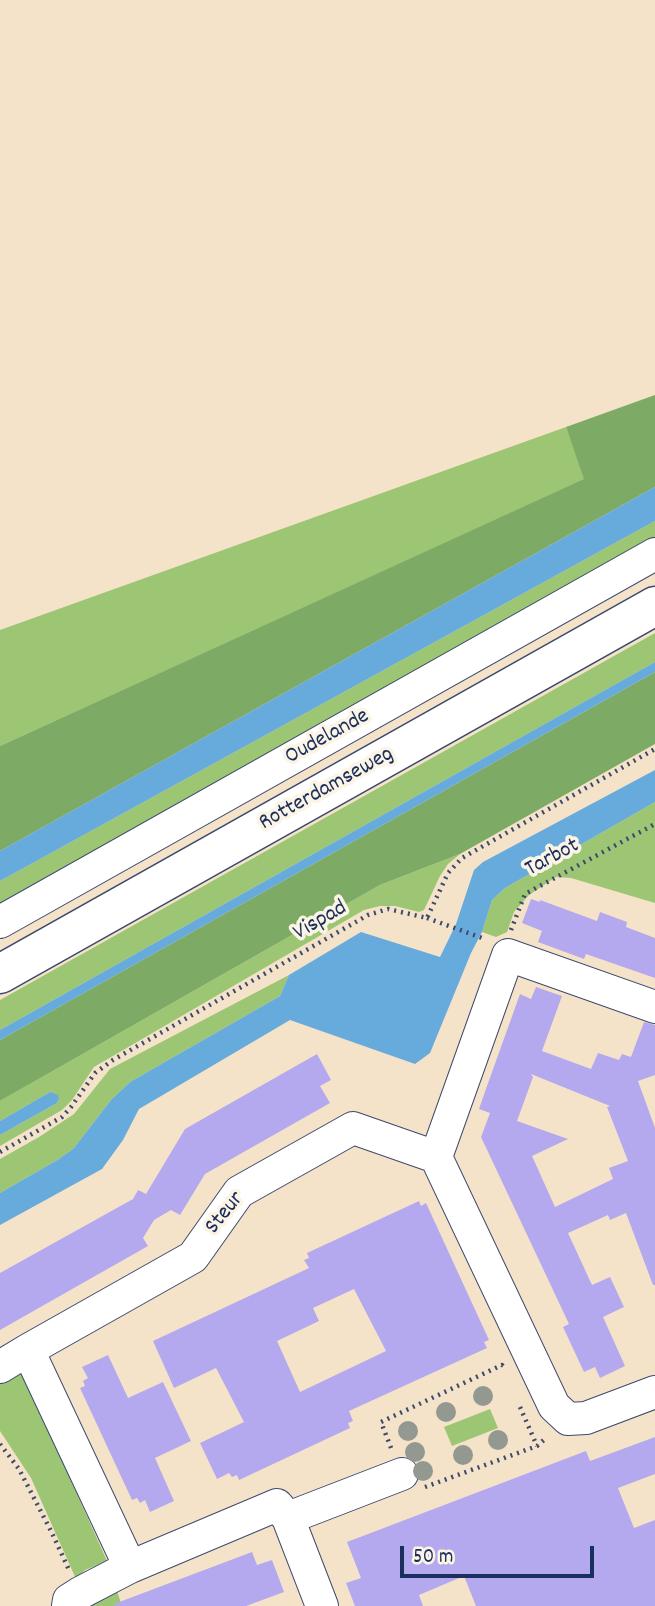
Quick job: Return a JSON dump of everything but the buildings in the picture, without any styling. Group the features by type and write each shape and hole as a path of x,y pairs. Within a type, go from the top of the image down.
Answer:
{"main road":[{"name":"Rotterdamseweg","path":"0,974 655,606"}],"street":[{"name":"Oudelande","path":"0,922 655,554"},
{"path":"655,1007 499,948 436,1157 554,1406 568,1419 586,1418 655,1392"},
{"name":"Steur","path":"0,1367 193,1257 239,1192 353,1128 436,1157"},
{"path":"28,1350 130,1567"},
{"path":"288,1518 402,1474"},
{"path":"74,1600 130,1567 277,1505 288,1518 322,1606"}],"path":[{"path":"427,918 448,873 462,859 655,749"},
{"name":"Tarbot","path":"499,948 508,936 524,894 655,824"},
{"name":"Vispad","path":"0,1152 62,1117 95,1073 113,1060 369,915 388,909 427,918 499,948"},
{"path":"507,1377 502,1365 381,1422 402,1474 419,1489 537,1446 568,1419"},
{"path":"517,1400 537,1446"},
{"path":"0,1444 19,1469 52,1533 74,1600"}],"green space":[{"path":"655,395 655,487 0,851 0,746 584,479 566,427"},
{"path":"566,427 585,479 0,746 0,630"},
{"path":"655,521 655,542 0,911 0,881"},
{"path":"655,633 655,662 0,1030 0,1000"},
{"path":"655,672 655,744 460,854 380,885 0,1101 0,1040"},
{"path":"655,802 655,903 571,878 556,877 529,895 514,912 507,932 496,937 482,932 492,900 505,888"},
{"path":"460,854 448,864 440,876 424,910 419,912 395,906 380,906 364,910 94,1067 62,1110 0,1146 0,1135 57,1103 59,1099 50,1092 0,1121 0,1101 380,885"},
{"path":"289,975 280,996 130,1082 111,1100 74,1148 0,1193 0,1159 74,1114 110,1069"},
{"path":"19,1365 107,1561 85,1570 76,1579 31,1478 0,1431 0,1376"},
{"path":"490,1409 498,1428 452,1446 444,1427"},
{"path":"116,1588 122,1606 87,1606"}],"water":[{"path":"655,487 655,521 0,881 0,851"},
{"path":"655,662 655,672 0,1040 0,1030"},
{"path":"655,770 655,802 505,888 492,900 482,932 430,1053 415,1064 290,1020 139,1109 123,1140 102,1169 0,1225 0,1193 74,1148 111,1100 130,1082 280,996 289,975 361,932 440,957 456,924 474,870 483,862"},
{"path":"50,1092 58,1095 57,1103 0,1135 0,1121"}]}
